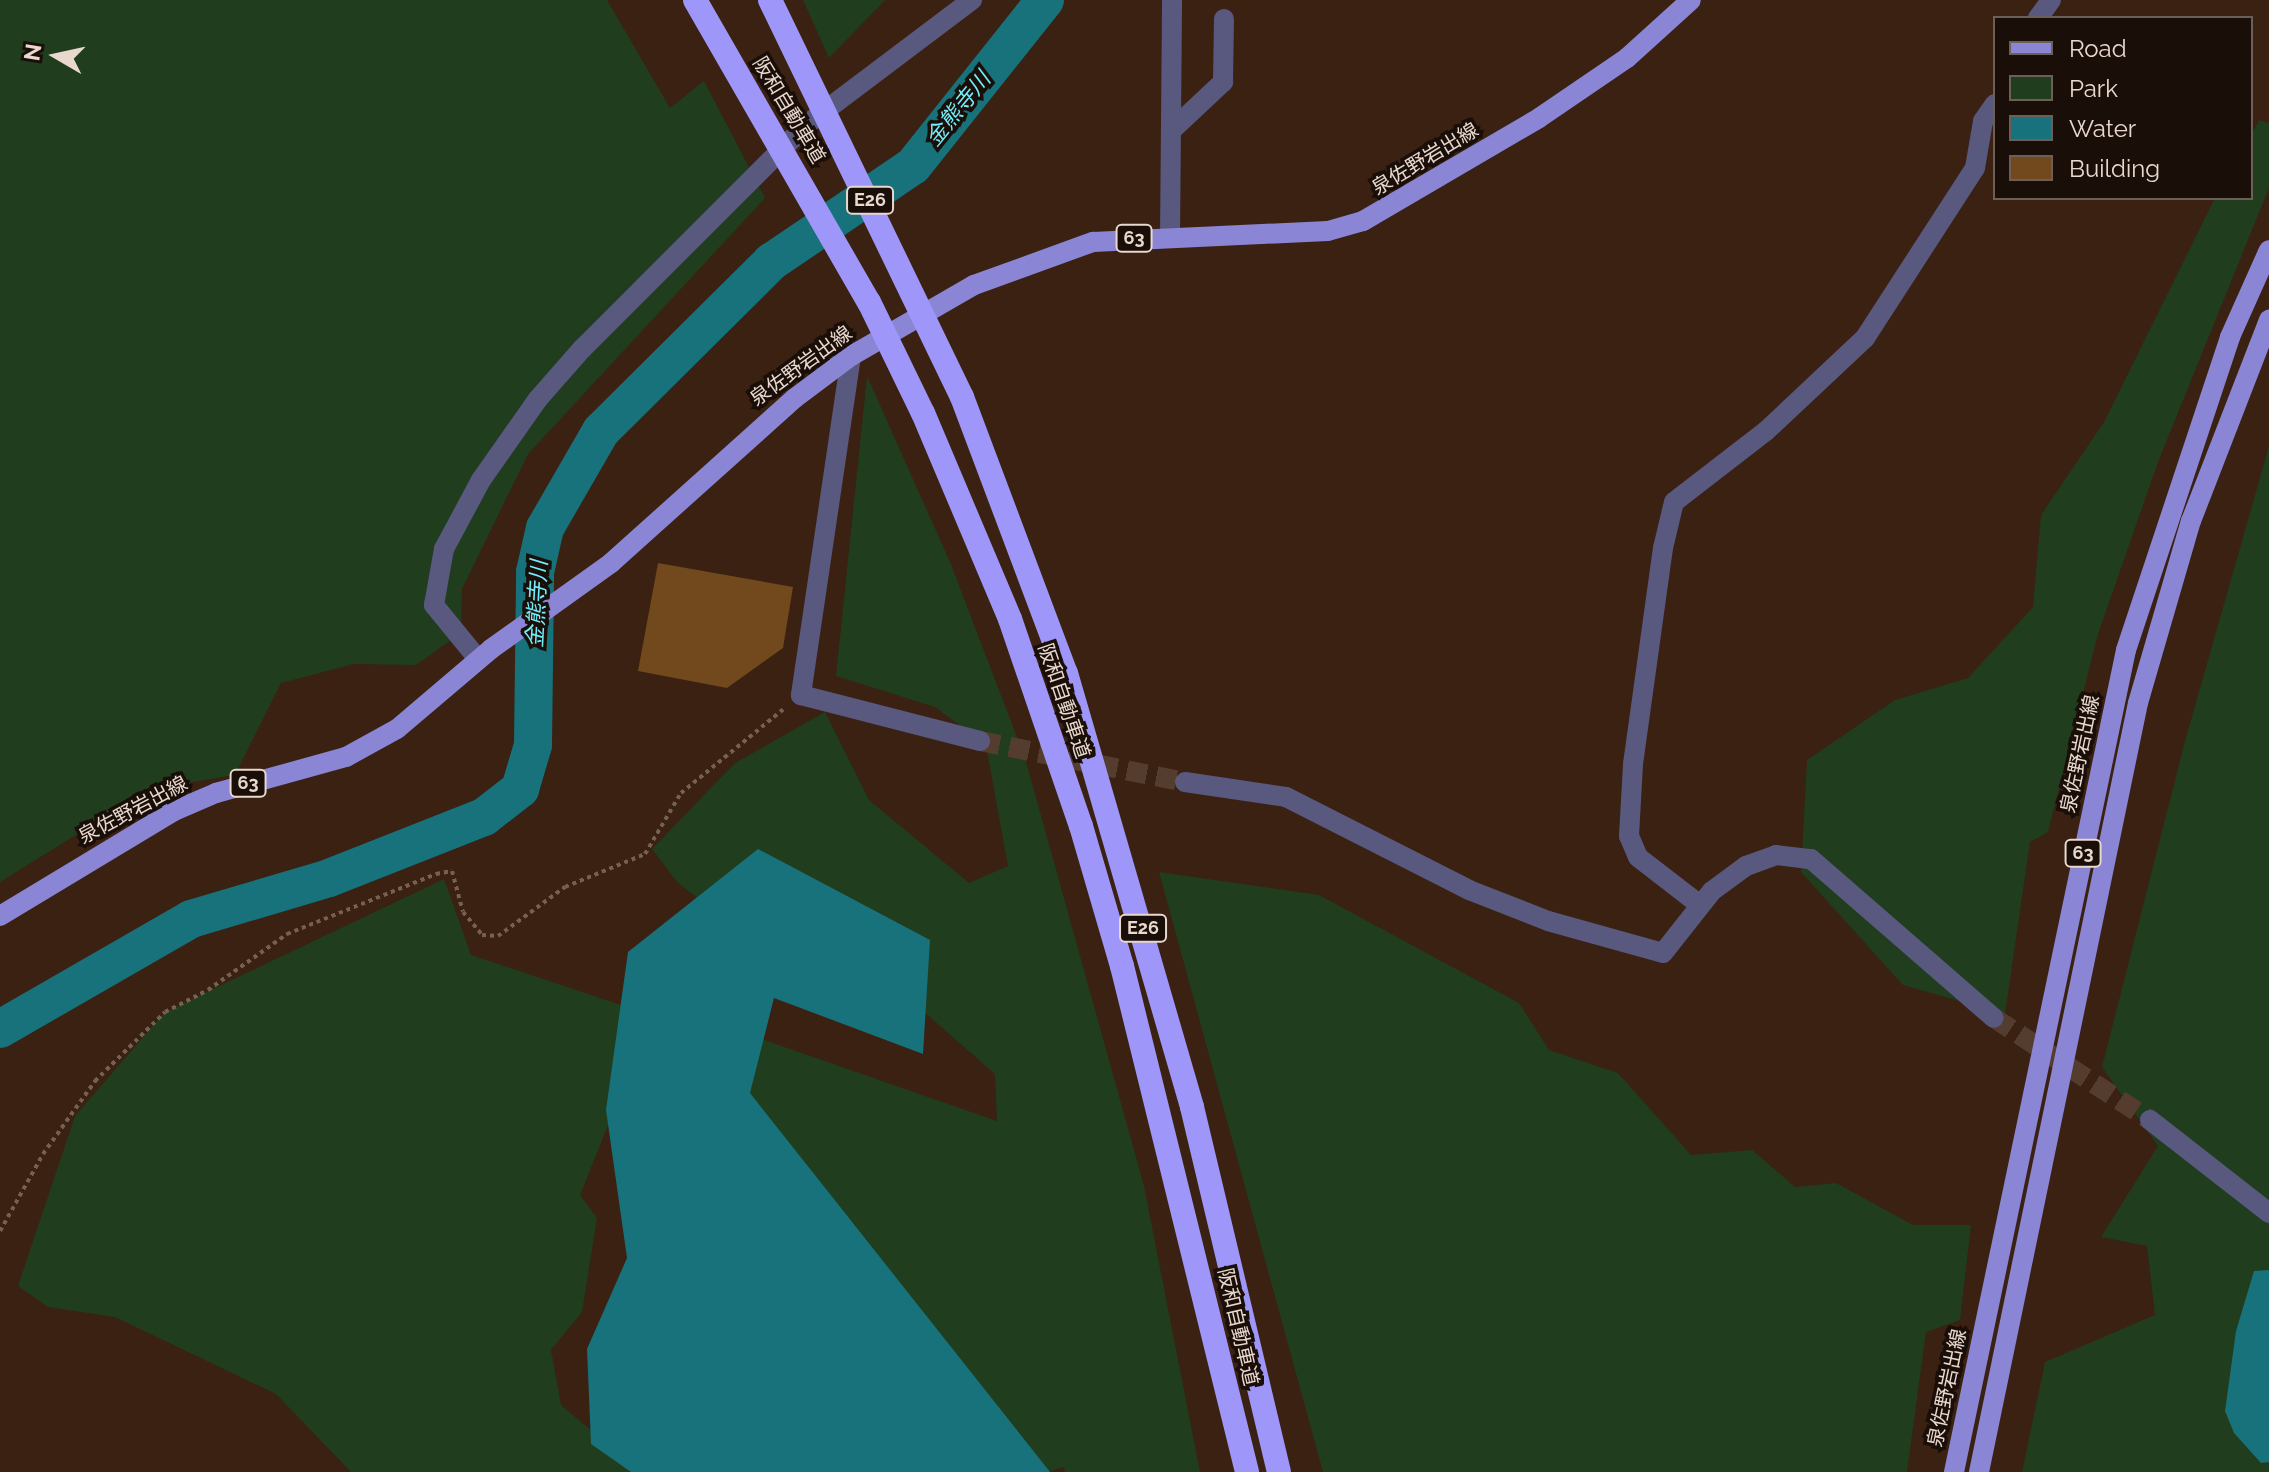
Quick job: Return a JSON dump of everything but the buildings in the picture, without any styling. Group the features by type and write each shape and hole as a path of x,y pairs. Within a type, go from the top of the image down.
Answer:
{"highway":[{"name":"阪和自動車道","path":"695,0 806,186 923,413 1010,619 1081,826 1203,1283 1247,1472"},
{"name":"阪和自動車道","path":"772,3 962,397 1066,673 1109,810 1192,1107 1279,1472"},
{"path":"1203,1283 1208,1342 1235,1472"},
{"path":"1261,1389 1286,1472"}],"main road":[{"name":"泉佐野岩出線","path":"0,916 174,811 367,746 397,729 484,654 611,563 764,421 851,356 974,285 1093,242 1328,231 1363,221 1539,118 1627,58 1691,0"},
{"name":"泉佐野岩出線","path":"1954,1472 2126,650 2204,409 2269,250"},
{"name":"63","path":"1979,1472 2138,703 2191,521 2269,320"}],"street":[{"path":"484,654 434,605 444,549 481,480 538,399 582,349 806,125 972,0"},
{"path":"1170,236 1172,0"},
{"path":"1173,129 1223,82 1224,19"},
{"path":"1700,905 1638,857 1629,836 1633,764 1663,548 1674,502 1766,431 1865,338 1975,168 1983,121 1993,107"},
{"path":"851,356 801,695 980,741"},
{"path":"1185,782 1286,797 1469,890 1548,921 1663,953 1700,905 1746,866 1776,855 1811,859 1994,1018"},
{"path":"2150,1120 2269,1213"}],"path":[{"path":"0,1231 43,1154 95,1081 165,1012 208,990 287,934 436,874 452,871 463,912 482,935 498,936 565,887 645,854 681,793 801,695"}],"green space":[{"path":"0,0 607,0 670,108 704,81 765,198 528,454 462,589 461,633 416,665 354,664 281,683 235,775 150,789 0,882"},
{"path":"803,0 885,0 829,58"},
{"path":"2259,120 2269,123 2269,188 2158,462 2098,634 2048,832 2030,842 2005,1014 1903,985 1801,872 1807,760 1895,700 1968,678 2033,607 2041,515 2104,422 2214,200 2253,200 2253,131"},
{"path":"867,376 950,562 1025,758 1144,1186 1200,1472 1065,1472 1063,1467 1048,1472 830,1369 715,1023 997,1121 995,1074 892,984 732,925 677,882 652,849 735,763 825,712 869,800 969,883 1008,866 986,745 935,707 836,676"},
{"path":"2269,446 2269,1472 2022,1472 2045,1362 2155,1315 2147,1246 2101,1237 2158,1146 2102,1067 2185,741"},
{"path":"1159,872 1319,895 1519,1003 1549,1050 1618,1073 1691,1155 1752,1150 1795,1187 1836,1183 1913,1225 1971,1225 1960,1320 1926,1332 1907,1472 1323,1472"},
{"path":"444,879 471,955 636,1010 615,1108 580,1195 597,1218 582,1312 551,1350 561,1405 641,1472 351,1472 276,1394 115,1317 48,1307 18,1286 75,1116 165,1012"}],"water":[{"path":"758,849 930,940 923,1054 774,998 750,1093 1050,1472 631,1472 591,1444 587,1349 627,1258 606,1110 628,952"},
{"path":"2269,1270 2269,1462 2261,1463 2234,1433 2225,1411 2236,1331 2254,1271"}],"waterway":[{"name":"金熊寺川","path":"0,1029 191,919 329,878 484,817 520,789 533,745 535,572 545,528 601,431 771,262 913,166 1045,0"}],"tunnel":[{"path":"980,741 1185,782"},
{"path":"1994,1018 2150,1120"}]}
